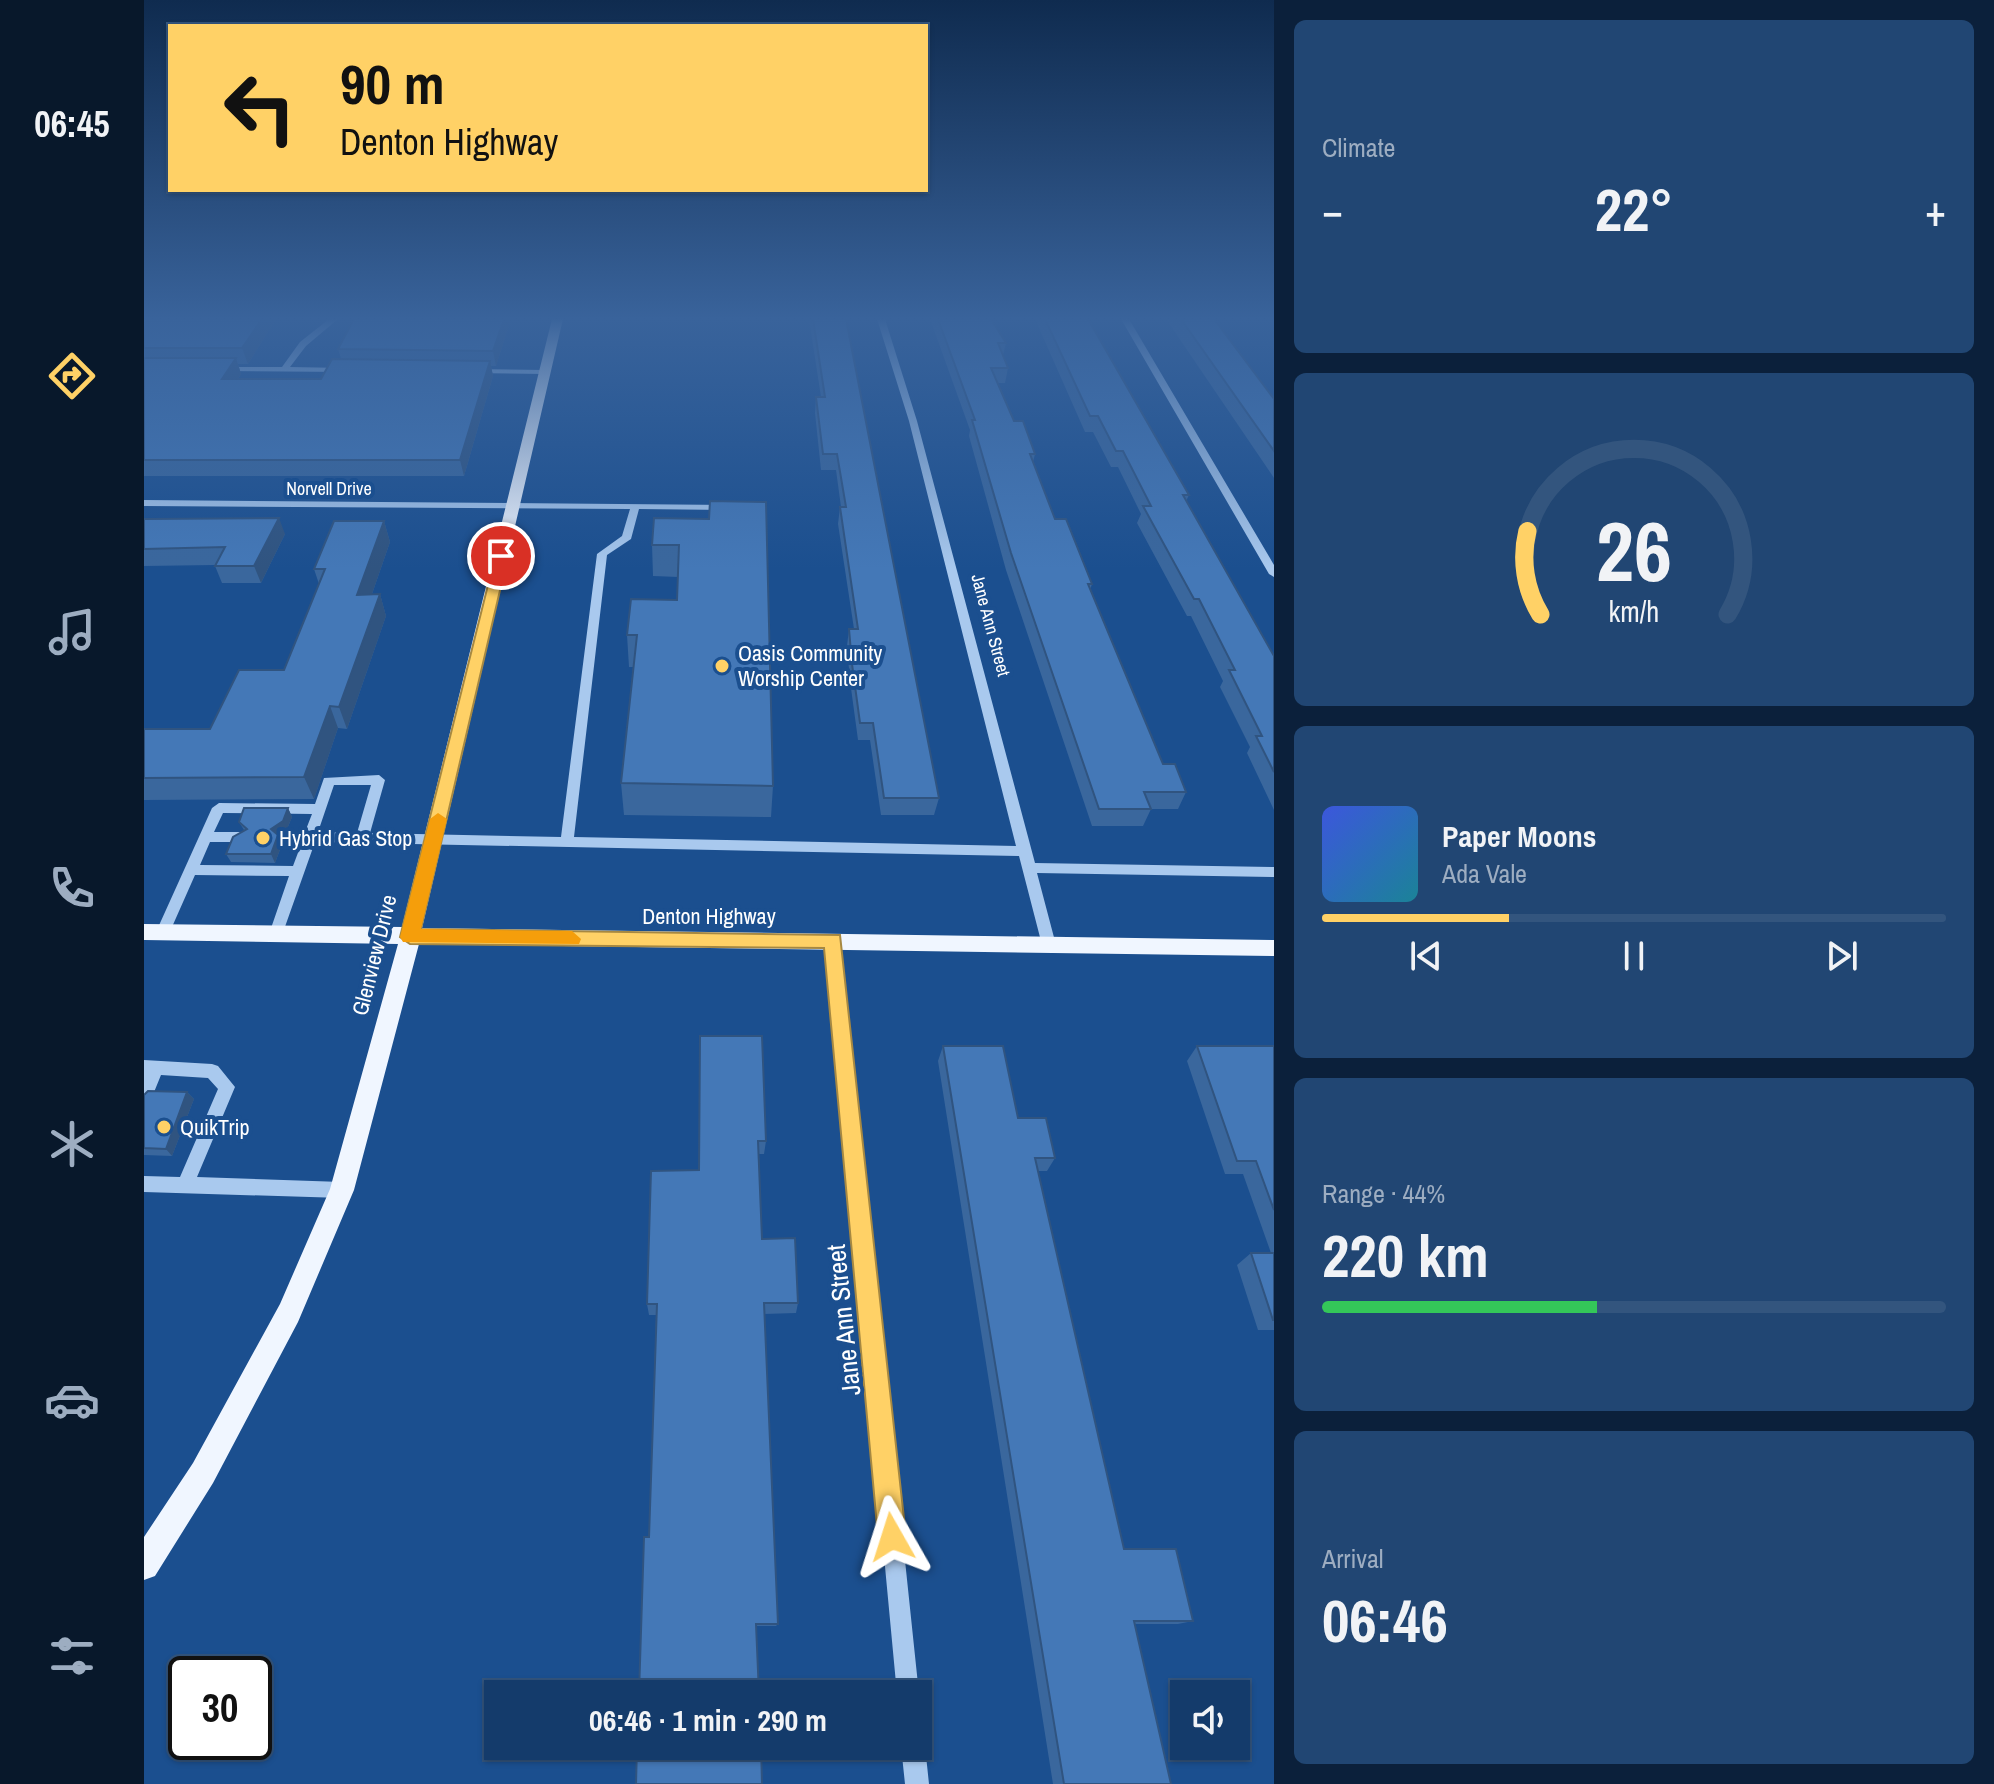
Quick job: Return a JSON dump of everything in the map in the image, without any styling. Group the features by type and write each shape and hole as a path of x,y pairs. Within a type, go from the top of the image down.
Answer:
{"main road":[{"name":"Glenview Drive","path":"144,1565 203,1473 289,1313 342,1190 376,1074 538,402"},
{"name":"Denton Highway","path":"154,932 1274,948"}],"street":[{"name":"Jane Ann Street","path":"907,402 1049,945"},
{"path":"1174,402 1274,574"},
{"name":"Norvell Drive","path":"144,503 741,507"},
{"path":"567,843 602,554 627,537 635,508"},
{"path":"276,934 329,781 379,780 362,838"},
{"path":"154,932 190,870 219,808 320,809"},
{"path":"205,837 241,837"},
{"path":"285,837 1025,851"},
{"path":"1029,868 1274,872"},
{"path":"190,870 298,871"},
{"name":"Jane Ann Street","path":"833,940 907,1680"},
{"path":"144,1097 150,1067 212,1071 227,1087 186,1184"},
{"path":"144,1184 342,1190"},
{"path":"914,1760 917,1784"}],"building":[{"path":"144,402 477,402 460,460 144,460"},
{"path":"817,402 862,402 939,798 884,798 873,723 860,723 849,629 858,629 840,507 846,507 837,454 823,454"},
{"path":"968,402 1006,402 1014,421 1023,421 1035,454 1030,454 1055,519 1066,519 1092,584 1088,584 1163,764 1175,764 1186,792 1144,792 1151,809 1099,809 1011,553 972,420 975,420"},
{"path":"1084,402 1136,402 1189,495 1183,495 1274,656 1274,772 1256,736 1262,736 1229,670 1235,670 1199,599 1194,599 1143,506 1151,506 1123,451 1116,451 1098,416 1090,416"},
{"path":"1240,402 1274,402 1274,451"},
{"path":"710,501 766,502 773,786 621,783 637,635 627,635 631,599 677,600 679,545 652,545 654,518 709,519"},
{"path":"279,518 254,566 215,566 225,547 144,549 144,519"},
{"path":"334,521 384,521 357,595 380,594 339,707 330,706 304,777 144,778 144,729 210,729 239,670 284,670 325,569 314,569"},
{"path":"244,808 288,808 283,821 271,829 278,835 271,854 226,854 233,837 247,829 239,822"},
{"path":"700,1036 762,1036 766,1141 758,1141 762,1239 795,1238 798,1303 764,1303 778,1624 756,1624 758,1680 639,1680 644,1537 649,1537 657,1304 647,1304 651,1171 699,1170"},
{"path":"943,1046 1003,1046 1018,1118 1046,1118 1055,1158 1035,1158 1124,1549 1176,1549 1193,1621 1134,1621 1171,1784 1064,1784"},
{"path":"1197,1046 1274,1046 1274,1210 1256,1161 1237,1161"},
{"name":"QuikTrip","path":"148,1091 187,1092 166,1149 144,1148 144,1095"},
{"path":"1251,1253 1274,1253 1274,1320 1273,1320"},
{"path":"637,1760 761,1760 762,1784 636,1784"}],"slow traffic":[{"path":"438,819 410,937 572,939"}],"place":[{"name":"Oasis Community Worship Center","path":"722,666"},
{"name":"Hybrid Gas Stop","path":"263,838"},
{"name":"QuikTrip","path":"164,1127"}],"route":[{"path":"501,556 410,937 833,940 892,1537"}]}
